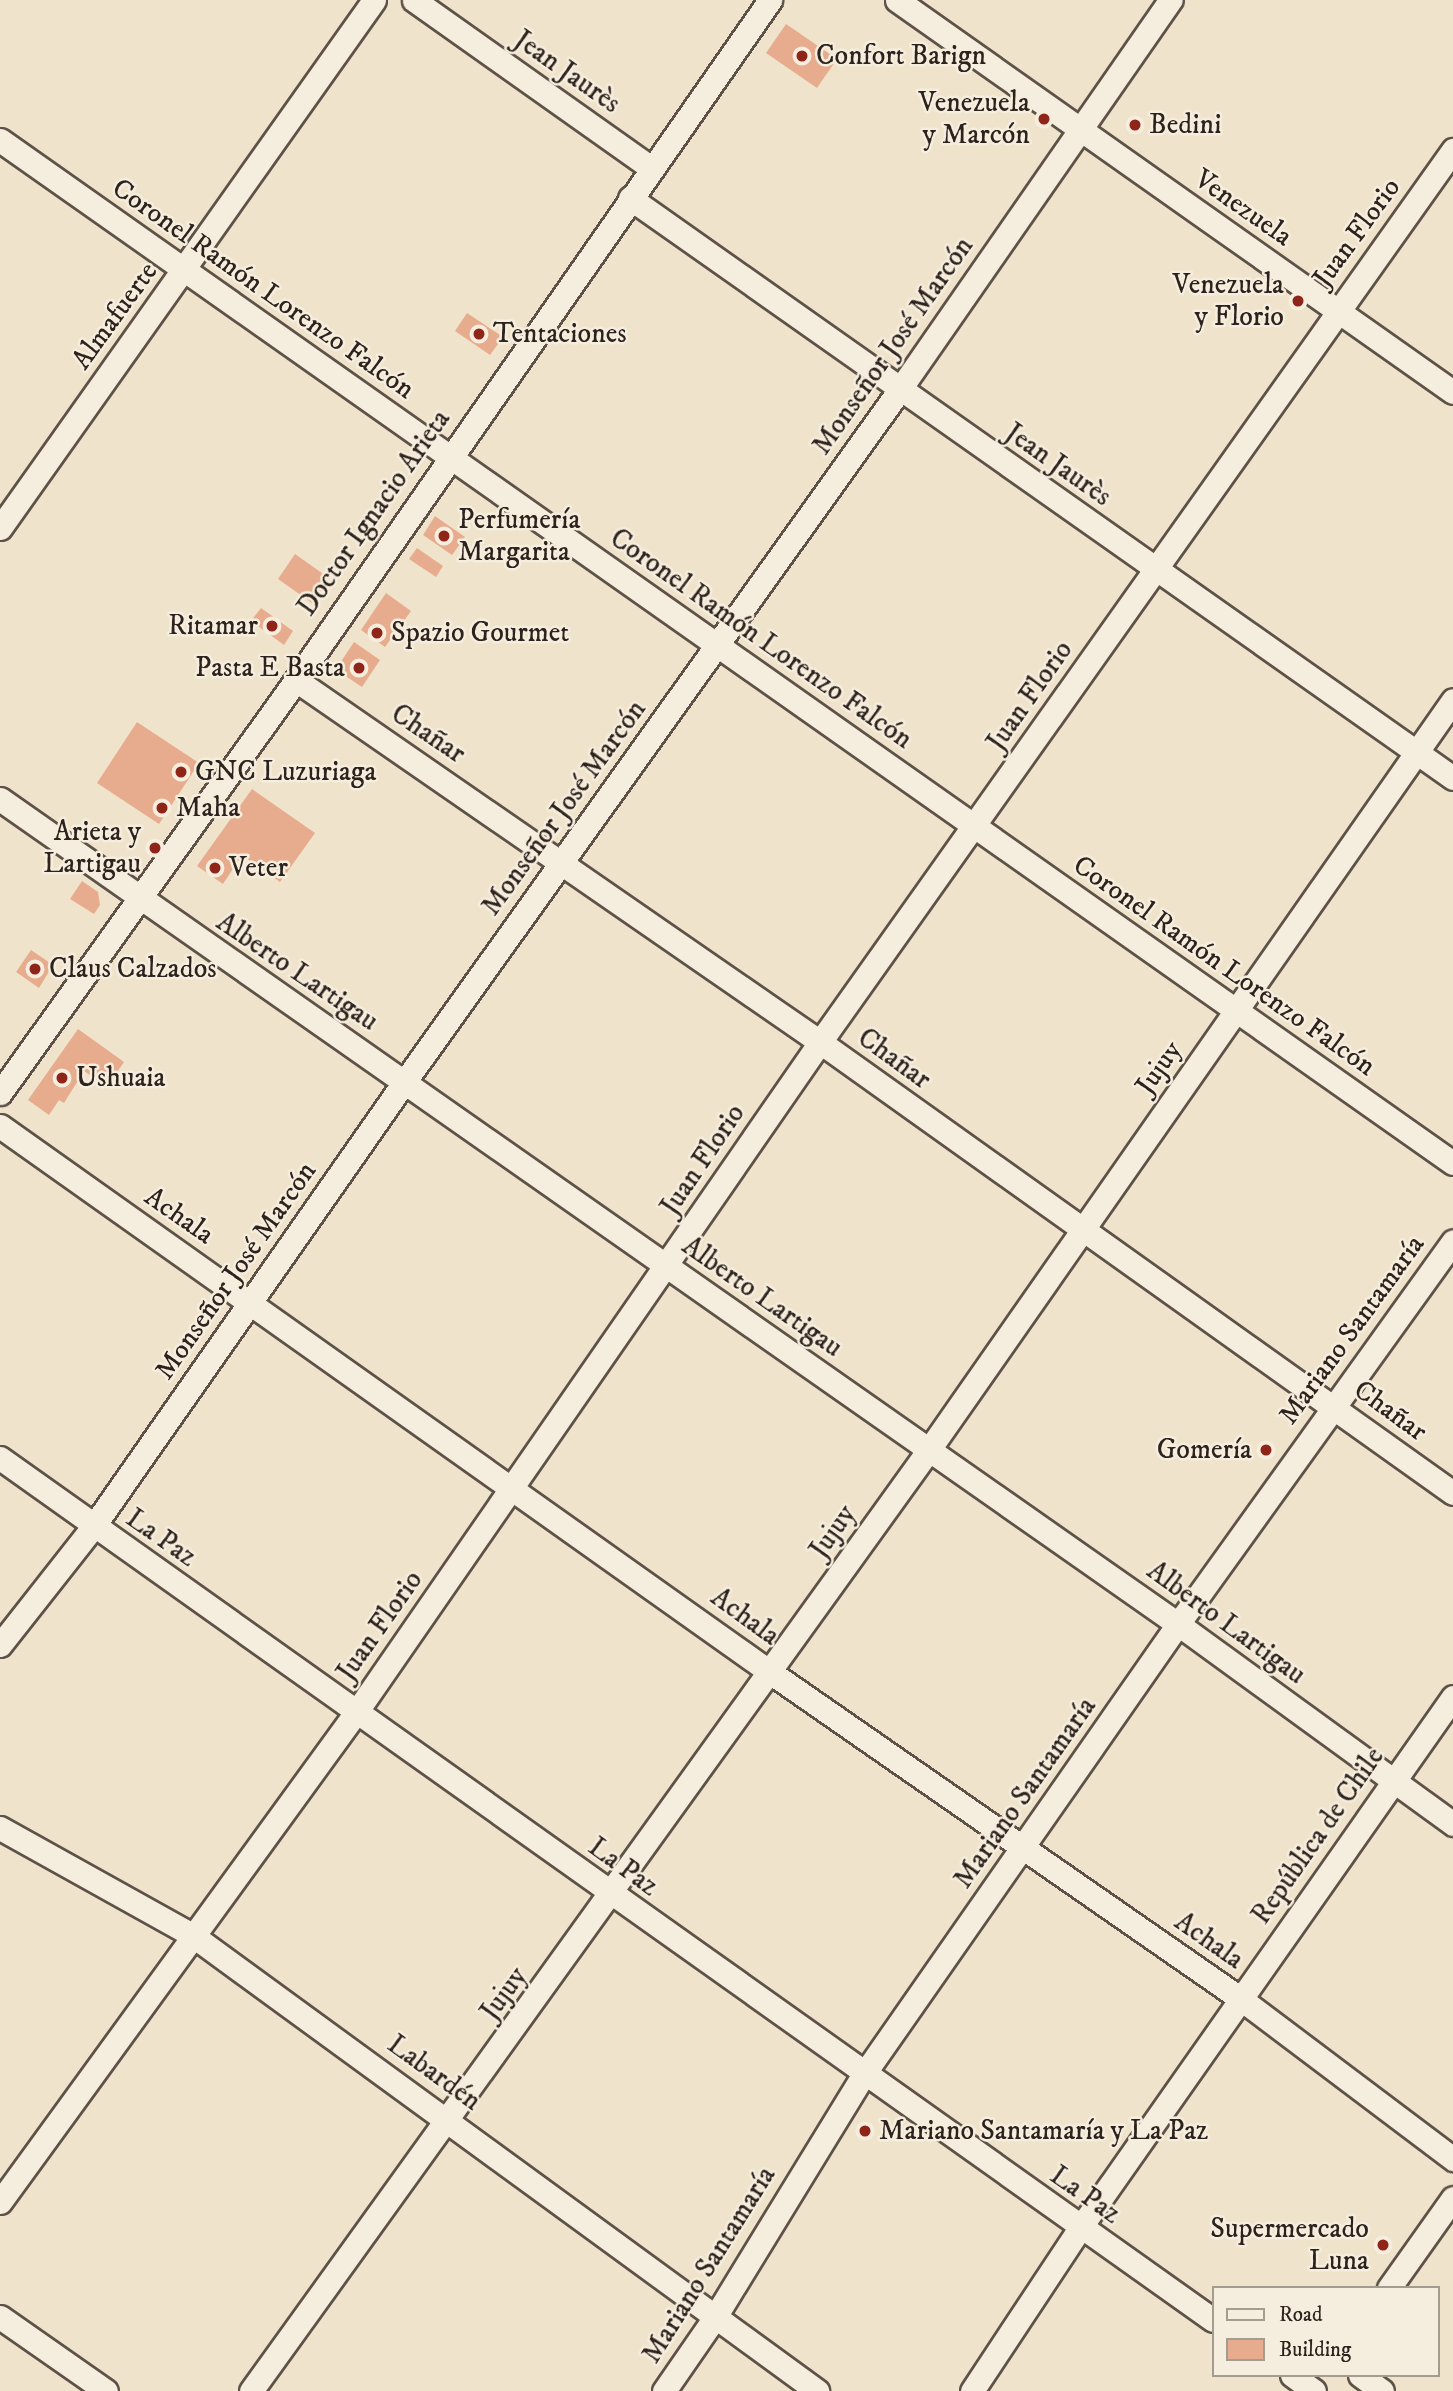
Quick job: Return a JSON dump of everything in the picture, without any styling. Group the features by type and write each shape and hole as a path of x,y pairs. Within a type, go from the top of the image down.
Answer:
{"street":[{"name":"Almafuerte","path":"0,528 374,0"},
{"name":"Jean Jaurès","path":"414,0 651,168"},
{"name":"Doctor Ignacio Arieta","path":"0,1093 296,680 770,0"},
{"name":"Venezuela","path":"897,0 1453,393"},
{"name":"Monseñor José Marcón","path":"0,1644 93,1527 405,1081 900,389 1170,0"},
{"name":"Coronel Ramón Lorenzo Falcón","path":"0,139 1453,1163"},
{"name":"Juan Florio","path":"0,2202 191,1935 357,1712 820,1042 1453,150"},
{"name":"Jean Jaurès","path":"630,198 1453,778"},
{"name":"Chañar","path":"296,680 820,1042 1081,1231 1453,1493"},
{"name":"Jujuy","path":"251,2391 450,2120 928,1451 1453,700"},
{"name":"Alberto Lartigau","path":"0,799 928,1451 1178,1623 1453,1824"},
{"name":"Achala","path":"0,1126 512,1486 770,1672 1241,1999 1453,2159"},
{"name":"Mariano Santamaría","path":"664,2391 715,2317 864,2074 1178,1623 1453,1242"},
{"name":"La Paz","path":"0,1458 611,1896 1212,2319"},
{"name":"República de Chile","path":"972,2391 1080,2228 1453,1697"},
{"name":"Labardén","path":"0,1828 191,1935 450,2120 817,2391"},
{"path":"1389,2286 1453,2198"},
{"path":"0,2318 106,2391"},
{"path":"1295,2377 1315,2391"},
{"path":"1363,2377 1382,2391"}],"building":[{"name":"Confort Barign","path":"786,24 837,59 817,88 766,53"},
{"name":"Tentaciones","path":"467,313 503,337 490,355 455,331"},
{"name":"Perfumería Margarita","path":"435,516 465,537 452,555 423,535"},
{"path":"417,548 443,566 436,577 409,559"},
{"path":"295,554 329,578 312,603 278,579"},
{"path":"386,593 411,611 385,647 361,630"},
{"name":"Ritamar","path":"261,608 293,631 284,645 251,621"},
{"name":"Pasta E Basta","path":"354,642 380,660 362,687 344,675 342,660"},
{"path":"137,722 199,763 159,824 97,783"},
{"path":"252,789 315,833 280,882 242,855 223,884 197,866"},
{"path":"82,881 98,892 100,905 94,914 70,899"},
{"name":"Claus Calzados","path":"31,950 53,965 39,988 16,972"},
{"path":"78,1029 124,1062 107,1087 84,1071 64,1103 59,1100 49,1115 28,1100"}],"place":[{"name":"Confort Barign","path":"802,56"},
{"name":"Venezuela y Marcón","path":"1044,119"},
{"name":"Bedini","path":"1135,125"},
{"name":"Venezuela y Florio","path":"1298,301"},
{"name":"Tentaciones","path":"479,334"},
{"name":"Perfumería Margarita","path":"444,536"},
{"name":"Ritamar","path":"272,626"},
{"name":"Spazio Gourmet","path":"377,633"},
{"name":"Pasta E Basta","path":"359,668"},
{"name":"GNC Luzuriaga","path":"181,772"},
{"name":"Maha","path":"162,808"},
{"name":"Arieta y Lartigau","path":"155,848"},
{"name":"Veter","path":"215,868"},
{"name":"Claus Calzados","path":"35,969"},
{"name":"Ushuaia","path":"62,1078"},
{"name":"Gomería","path":"1266,1450"},
{"name":"Mariano Santamaría y La Paz","path":"865,2131"},
{"name":"Supermercado Luna","path":"1383,2245"}]}
